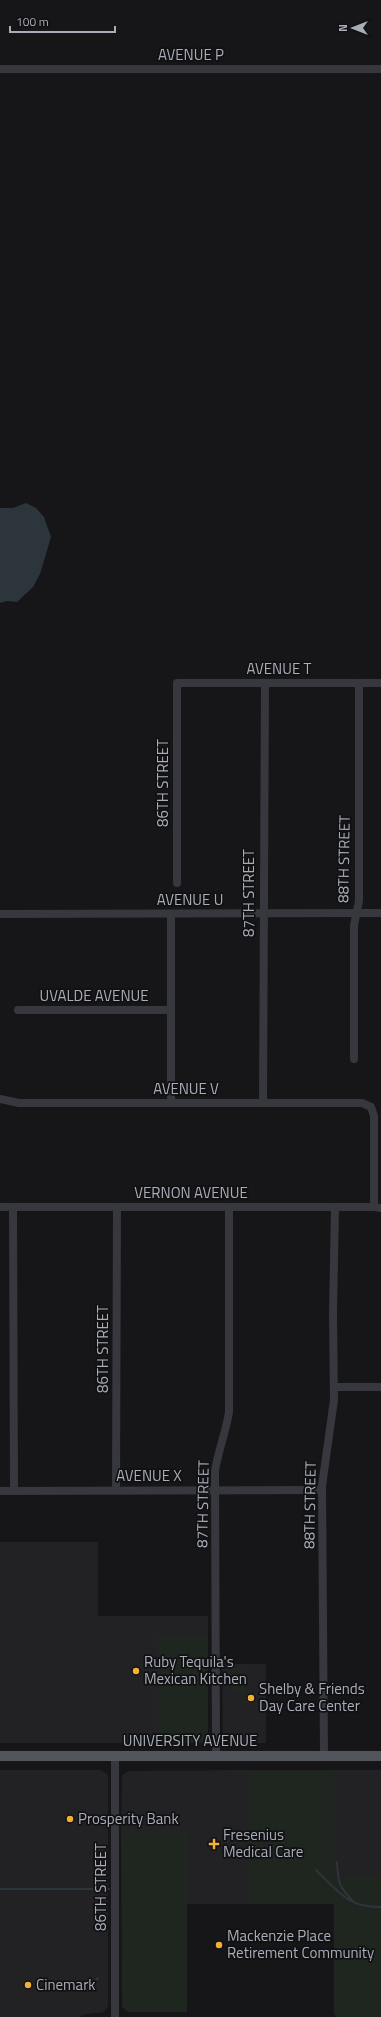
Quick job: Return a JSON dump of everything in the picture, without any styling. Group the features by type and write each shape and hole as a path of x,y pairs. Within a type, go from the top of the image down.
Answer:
{"main road":[{"name":"UNIVERSITY AVENUE","path":"0,1756 381,1756"}],"street":[{"name":"AVENUE P","path":"0,69 381,69"},
{"name":"AVENUE T","path":"177,683 381,683"},
{"name":"86TH STREET","path":"177,683 177,883"},
{"name":"87TH STREET","path":"262,1103 262,914 265,683"},
{"name":"88TH STREET","path":"354,1059 354,925 359,901 359,683"},
{"name":"AVENUE U","path":"0,914 381,913"},
{"path":"170,1103 171,914"},
{"name":"UVALDE AVENUE","path":"18,1010 171,1010"},
{"name":"AVENUE V","path":"0,1099 26,1103 362,1103 371,1107 374,1116 378,1207"},
{"name":"VERNON AVENUE","path":"0,1207 378,1207"},
{"path":"13,1207 14,1490"},
{"name":"86TH STREET","path":"116,1490 117,1207"},
{"name":"87TH STREET","path":"216,1756 216,1491 218,1453 227,1425 229,1412 229,1207"},
{"name":"88TH STREET","path":"324,1756 322,1490 325,1451 332,1422 334,1387 335,1207"},
{"path":"334,1387 381,1387"},
{"name":"AVENUE X","path":"0,1491 322,1490"},
{"name":"86TH STREET","path":"115,1756 115,2017"}],"shaded area":[{"path":"26,503 36,508 44,517 51,537 40,574 33,587 17,602 7,601 0,603 0,508 13,508"},
{"path":"0,1542 98,1542 98,1616 208,1616 208,1636 159,1637 159,1743 0,1743"},
{"path":"159,1636 208,1636 208,1737 205,1743 159,1743"},
{"path":"222,1664 266,1664 266,1743 228,1743 223,1739"},
{"path":"232,1665 247,1665 241,1666 241,1673 247,1673 246,1692 232,1692"},
{"path":"0,1770 101,1770 108,1775 108,2006 104,2012 87,2014 78,2017 0,2017"},
{"path":"248,1770 248,1904 187,1904 187,1833 121,1832 122,1775 129,1771"},
{"path":"248,1770 334,1770 334,1875 381,1876 381,2017 337,2017 334,2014 334,1904 248,1904"},
{"path":"334,1770 381,1770 381,1876 334,1876"},
{"path":"121,1832 187,1832 187,2012 128,2012 122,2007"}],"waterway":[{"path":"337,1862 340,1885 355,1903"},
{"path":"316,1870 344,1897 360,1905 381,1907"},
{"path":"0,1889 109,1889"},
{"path":"93,1983 98,1978"}],"place":[{"name":"Ruby Tequila's Mexican Kitchen","path":"136,1671"},
{"name":"Shelby & Friends Day Care Center","path":"251,1698"},
{"name":"Prosperity Bank","path":"70,1819"},
{"name":"Fresenius Medical Care","path":"214,1844"},
{"name":"Mackenzie Place Retirement Community","path":"219,1945"},
{"name":"Cinemark","path":"28,1985"}]}
